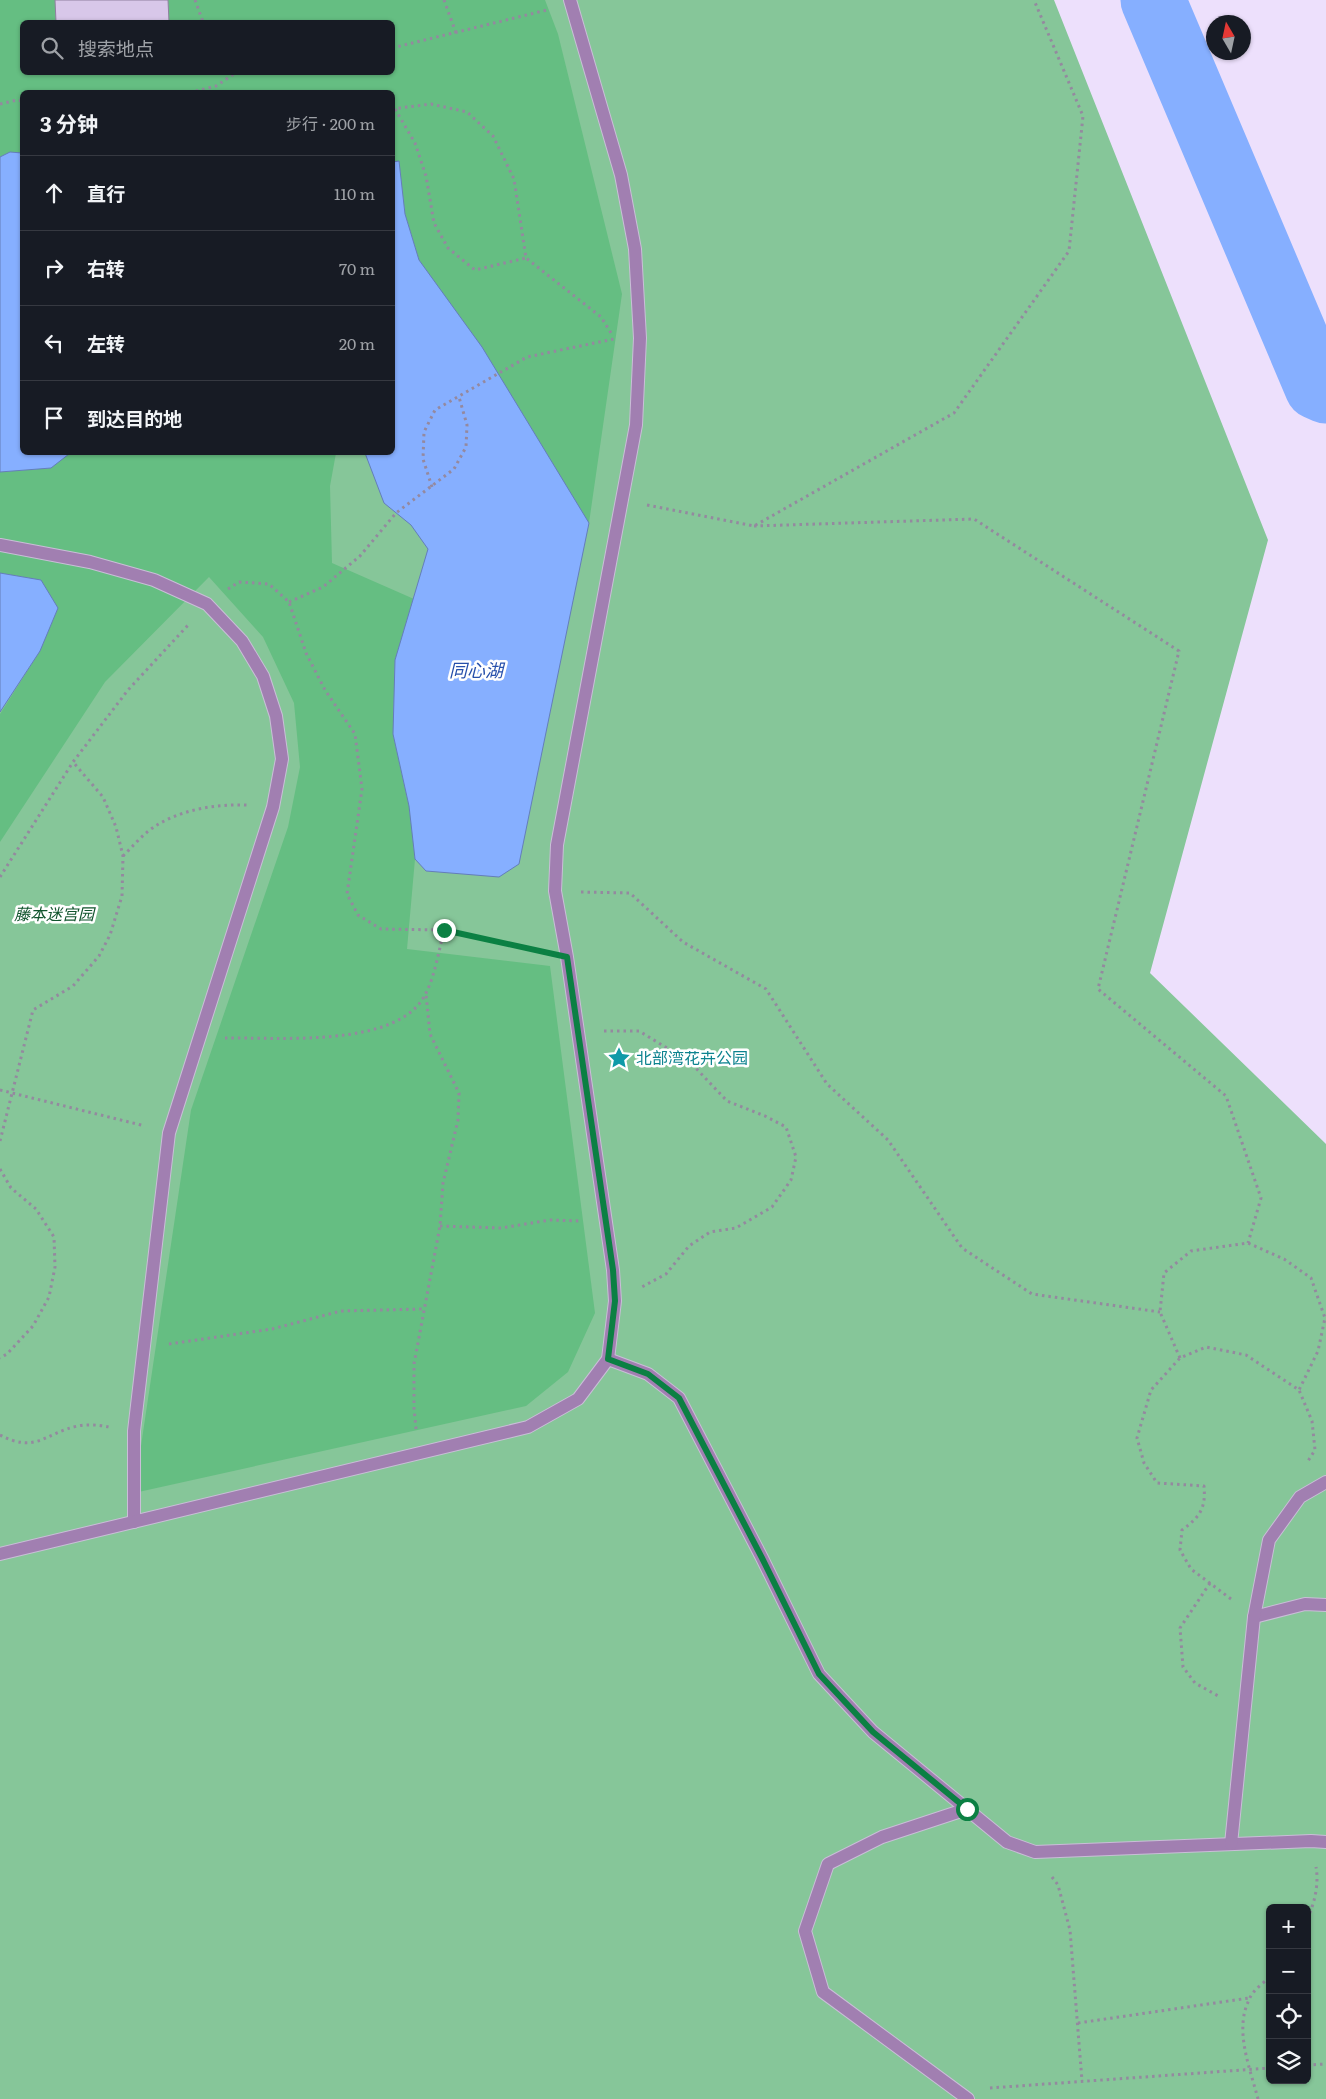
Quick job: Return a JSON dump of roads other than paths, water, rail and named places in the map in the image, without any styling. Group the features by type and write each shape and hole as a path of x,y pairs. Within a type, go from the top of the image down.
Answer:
{"lane":[{"path":"0,1554 528,1427 578,1399 608,1359 615,1301 613,1270 567,957 555,891 557,845 636,425 640,338 635,249 621,175 570,2"},
{"path":"0,545 99,564 154,580 207,604 242,640 263,676 276,716 282,759 273,806 169,1132 134,1431 134,1522"},
{"path":"608,1359 648,1374 679,1398 762,1558 819,1674 873,1732 1007,1842 1035,1852 1326,1842"},
{"path":"1231,1844 1254,1617 1269,1540 1300,1498 1326,1482"},
{"path":"1254,1617 1305,1604 1326,1605"},
{"path":"967,1809 882,1837 828,1864 805,1931 823,1992 968,2099"}],"water":[{"path":"10,152 20,153 20,455 68,455 51,468 0,472 0,157"},
{"name":"同心湖","path":"399,161 405,214 419,260 482,347 589,523 519,864 499,877 426,871 415,859 409,806 393,734 395,660 428,549 411,525 384,503 366,455 395,455 395,162"},
{"path":"0,573 41,580 58,608 40,651 0,712"}],"waterway":[{"path":"1153,0 1317,387 1326,391"}],"place":[{"name":"北部湾花卉公园","path":"619,1058"}],"park label":[{"name":"藤本迷宫园","path":"54,914"}]}
